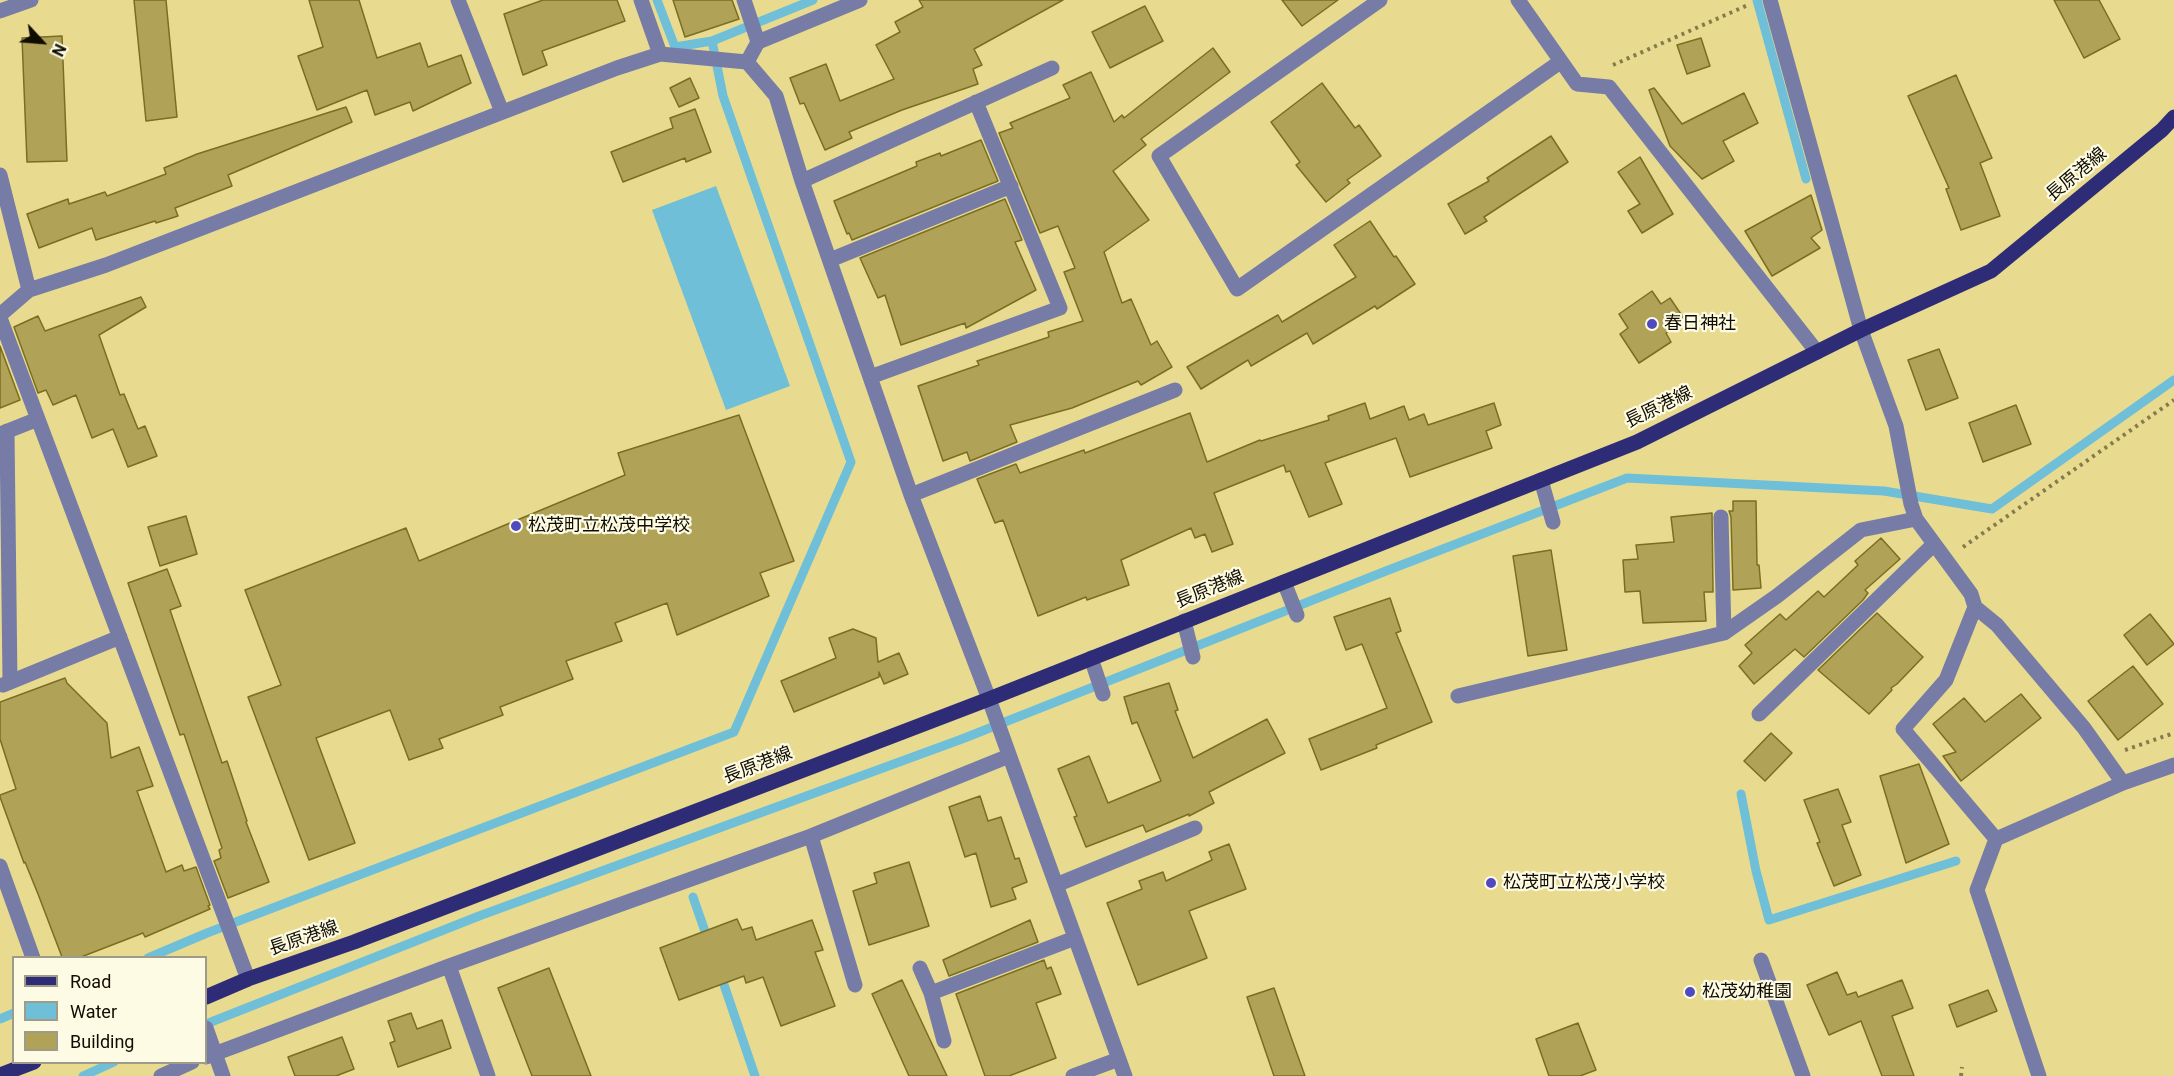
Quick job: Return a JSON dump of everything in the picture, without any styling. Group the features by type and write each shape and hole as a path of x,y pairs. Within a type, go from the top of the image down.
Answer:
{"main road":[{"name":"長原港線","path":"207,997 248,979 376,934 989,699 1637,442 1861,330 1992,271 2162,130 2174,117"},
{"path":"0,1075 29,1064"}],"street":[{"path":"0,11 31,0"},
{"path":"458,0 502,112"},
{"path":"641,0 660,54"},
{"path":"744,0 758,42"},
{"path":"747,62 758,42 860,0"},
{"path":"1380,0 1159,156 1237,289 1560,62"},
{"path":"1518,0 1576,83 1609,87 1817,352"},
{"path":"1770,0 1861,330 1896,426 1916,519 1971,594 1975,607 1997,624 2084,728 2123,783"},
{"path":"248,979 0,316 29,290 106,265 617,68 660,54 747,62 776,96 802,181 911,495 989,699 1125,1076"},
{"path":"802,181 1052,68"},
{"path":"870,376 1060,308 976,102"},
{"path":"0,175 29,290"},
{"path":"830,260 1011,186"},
{"path":"911,495 1175,390"},
{"path":"38,418 3,433 5,684 120,637"},
{"path":"1541,480 1553,522"},
{"path":"1721,517 1724,633"},
{"path":"1458,696 1724,633 1777,596 1861,530 1916,519"},
{"path":"1760,714 1934,544"},
{"path":"1284,582 1297,615"},
{"path":"1975,607 1946,680 1903,729 1996,839"},
{"path":"1184,621 1193,657"},
{"path":"1091,658 1103,693"},
{"path":"210,1055 811,836 1009,756"},
{"path":"2039,1076 1977,890 1996,839 2123,783 2174,765"},
{"path":"1056,885 1195,828"},
{"path":"811,836 855,986"},
{"path":"0,866 33,956"},
{"path":"932,993 1075,938"},
{"path":"1761,960 1803,1076"},
{"path":"449,966 488,1076"},
{"path":"920,968 932,993 944,1041"},
{"path":"207,1035 210,1055 223,1076"},
{"path":"1073,1076 1119,1059"},
{"path":"161,1076 188,1064"}],"path":[{"path":"1576,83 1749,5"},
{"path":"1945,559 2174,400"},
{"path":"2105,757 2174,733"},
{"path":"1961,1076 1962,1067"}],"water":[{"path":"716,186 790,386 726,410 652,210"}],"building":[{"path":"134,0 166,0 177,117 146,121"},
{"path":"309,0 359,0 377,58 420,43 428,67 461,55 471,83 413,111 410,102 375,115 367,90 317,110 298,56 323,47"},
{"path":"543,0 617,0 625,21 542,51 547,65 523,75 504,14"},
{"path":"673,0 732,0 739,19 685,37"},
{"path":"919,0 1063,0 974,49 982,65 973,69 978,84 902,110 849,132 852,138 825,150 804,103 800,104 790,78 826,64 840,101 894,79 876,45 900,32 895,22 923,7"},
{"path":"1282,0 1338,0 1302,26"},
{"path":"2054,0 2099,0 2120,39 2084,58"},
{"path":"1145,6 1163,41 1110,68 1092,32"},
{"path":"62,36 67,161 27,162 22,38"},
{"path":"1701,38 1710,66 1687,74 1677,45"},
{"path":"1213,48 1230,72 1141,139 1146,145 1113,171 1149,220 1104,252 1122,303 1131,299 1151,345 1157,341 1172,367 1141,385 1138,381 1072,408 1010,425 1017,442 970,461 967,452 943,461 918,386 979,365 977,361 1049,337 1048,332 1083,321 1064,272 1075,268 1058,226 1040,233 999,133 1013,128 1010,123 1070,98 1063,85 1091,72 1114,122 1122,115 1124,118"},
{"path":"1956,75 1992,158 1980,163 2000,216 1961,230 1946,189 1949,188 1908,96"},
{"path":"690,78 699,98 679,107 670,88"},
{"path":"1322,83 1355,128 1359,125 1381,156 1347,180 1350,183 1326,202 1296,165 1300,162 1271,122"},
{"path":"1654,88 1682,124 1744,93 1758,123 1723,141 1734,161 1702,179 1670,146 1649,90"},
{"path":"346,107 352,122 228,175 232,186 175,208 178,216 96,240 92,228 39,248 27,214 68,199 69,204 105,192 107,196 166,174 164,168 197,154"},
{"path":"695,109 711,152 686,162 685,158 623,182 611,152 673,128 670,118"},
{"path":"1551,136 1568,162 1484,217 1487,221 1465,234 1448,204 1489,181 1487,178"},
{"path":"981,140 998,181 852,240 849,233 847,234 834,201 917,166 916,162 940,153 941,156"},
{"path":"1640,157 1673,214 1642,233 1628,211 1640,204 1618,172"},
{"path":"1811,195 1822,230 1811,238 1820,248 1772,276 1745,231"},
{"path":"1005,199 1022,240 1015,242 1036,290 966,328 965,323 901,345 885,295 878,298 860,258"},
{"path":"1370,221 1415,284 1377,309 1375,306 1313,344 1307,333 1251,366 1248,360 1201,389 1187,367 1278,315 1282,322 1356,277 1334,245"},
{"name":"春日神社","path":"1652,291 1661,304 1670,298 1685,320 1666,333 1671,342 1639,363 1620,334 1628,328 1619,314"},
{"path":"141,297 146,307 99,335 120,395 124,394 138,429 145,426 157,456 128,467 113,429 92,438 76,395 53,405 46,390 38,393 14,327 38,316 45,331"},
{"path":"0,346 20,400 0,408"},
{"path":"1939,349 1958,398 1926,410 1908,360"},
{"path":"1365,403 1370,419 1404,406 1409,420 1424,414 1428,425 1494,403 1501,425 1486,431 1492,448 1410,477 1396,438 1325,463 1342,504 1309,517 1290,471 1286,472 1284,465 1214,493 1233,544 1212,552 1205,534 1195,538 1191,528 1121,560 1129,585 1087,600 1086,597 1038,616 1003,520 995,523 977,479 1016,464 1020,473 1084,450 1085,453 1190,413 1207,462 1260,440 1329,420 1328,416"},
{"path":"2016,405 2031,444 1983,462 1969,423"},
{"path":"739,415 794,561 760,573 769,596 677,635 667,603 615,623 622,641 566,661 573,679 500,707 503,715 439,739 443,748 409,760 390,710 316,738 355,843 309,860 248,697 281,685 245,590 406,528 419,561 625,475 618,453"},
{"path":"1733,501 1756,501 1757,565 1759,565 1761,588 1733,590 1729,511 1733,511"},
{"path":"1712,513 1713,592 1704,592 1706,621 1643,623 1640,591 1625,592 1623,560 1638,559 1636,545 1674,542 1671,517"},
{"path":"186,516 197,554 160,566 148,527"},
{"path":"1881,538 1900,559 1865,590 1868,593 1863,600 1804,657 1795,649 1754,684 1739,666 1752,653 1745,645 1780,614 1786,620 1818,591 1824,597 1858,565 1855,561"},
{"path":"1551,550 1567,650 1528,656 1513,556"},
{"path":"167,569 181,606 170,610 222,763 227,761 246,822 269,882 228,898 214,861 221,858 219,850 222,848 184,734 180,735 128,583"},
{"path":"1390,598 1401,631 1396,633 1432,722 1376,745 1377,748 1321,770 1309,739 1387,708 1362,644 1346,650 1334,617"},
{"path":"1877,613 1923,657 1891,688 1892,690 1869,714 1818,670"},
{"path":"2150,614 2174,644 2147,665 2124,635"},
{"path":"853,629 876,638 878,662 899,653 908,674 884,684 879,672 879,677 794,712 781,681 836,658 829,638"},
{"path":"2133,666 2163,704 2118,740 2088,701"},
{"path":"65,678 67,683 107,723 111,758 139,747 153,786 137,791 166,872 182,865 184,871 196,867 210,909 145,937 143,933 84,956 62,956 0,797 16,789 0,739 0,702"},
{"path":"1169,683 1178,710 1175,711 1193,758 1267,719 1285,753 1209,792 1214,803 1189,816 1189,814 1146,832 1143,825 1086,847 1074,817 1077,816 1058,769 1089,756 1108,803 1161,781 1137,722 1132,724 1124,697"},
{"path":"2021,694 2041,718 1961,781 1943,756 1956,752 1933,724 1964,698 1985,722"},
{"path":"1771,733 1792,753 1765,781 1744,761"},
{"path":"1919,764 1949,844 1906,863 1880,776"},
{"path":"1838,789 1851,822 1842,825 1861,875 1834,886 1817,843 1820,842 1804,800"},
{"path":"980,796 988,821 1001,817 1015,859 1019,858 1027,882 1012,888 1016,899 991,907 976,853 965,857 949,807"},
{"path":"1229,844 1246,889 1189,911 1207,958 1138,985 1107,903 1142,889 1139,881 1163,872 1166,881 1212,860 1209,852"},
{"path":"909,862 929,926 869,945 853,891 877,883 874,873"},
{"path":"737,919 742,930 752,927 756,940 812,920 823,950 815,952 835,1006 781,1026 763,977 746,983 744,976 679,1000 660,948"},
{"path":"1030,920 1038,942 949,976 943,960"},
{"path":"1044,960 1047,969 1051,967 1061,994 1036,1003 1056,1058 1009,1076 985,1076 956,994"},
{"path":"549,968 591,1076 532,1076 498,988"},
{"path":"1837,972 1847,995 1856,992 1858,997 1902,980 1913,1008 1892,1016 1914,1076 1882,1076 1861,1021 1829,1035 1807,985"},
{"path":"902,980 947,1076 909,1076 872,994"},
{"path":"1274,988 1305,1076 1274,1076 1247,997"},
{"path":"1988,990 1997,1011 1957,1027 1949,1005"},
{"path":"411,1013 417,1029 442,1020 451,1048 398,1067 390,1043 395,1041 388,1021"},
{"path":"1578,1023 1596,1070 1580,1076 1549,1076 1536,1039"},
{"path":"342,1037 354,1069 336,1076 295,1076 288,1057"}],"waterway":[{"path":"153,956 207,933 734,732 851,462 723,96 712,41 675,47 657,0"},
{"path":"712,41 813,0"},
{"path":"1757,0 1806,179"},
{"path":"207,1024 479,916 962,739 1627,478 1884,491 1992,509 2174,380"},
{"path":"1741,794 1756,871 1769,920 1956,861"},
{"path":"693,897 708,940"},
{"path":"720,973 755,1076"},
{"path":"0,1019 12,1014"},
{"path":"83,1076 110,1064"}],"place":[{"name":"春日神社","path":"1652,324"},
{"name":"松茂町立松茂中学校","path":"516,526"},
{"name":"松茂町立松茂小学校","path":"1491,883"},
{"name":"松茂幼稚園","path":"1690,992"}]}
